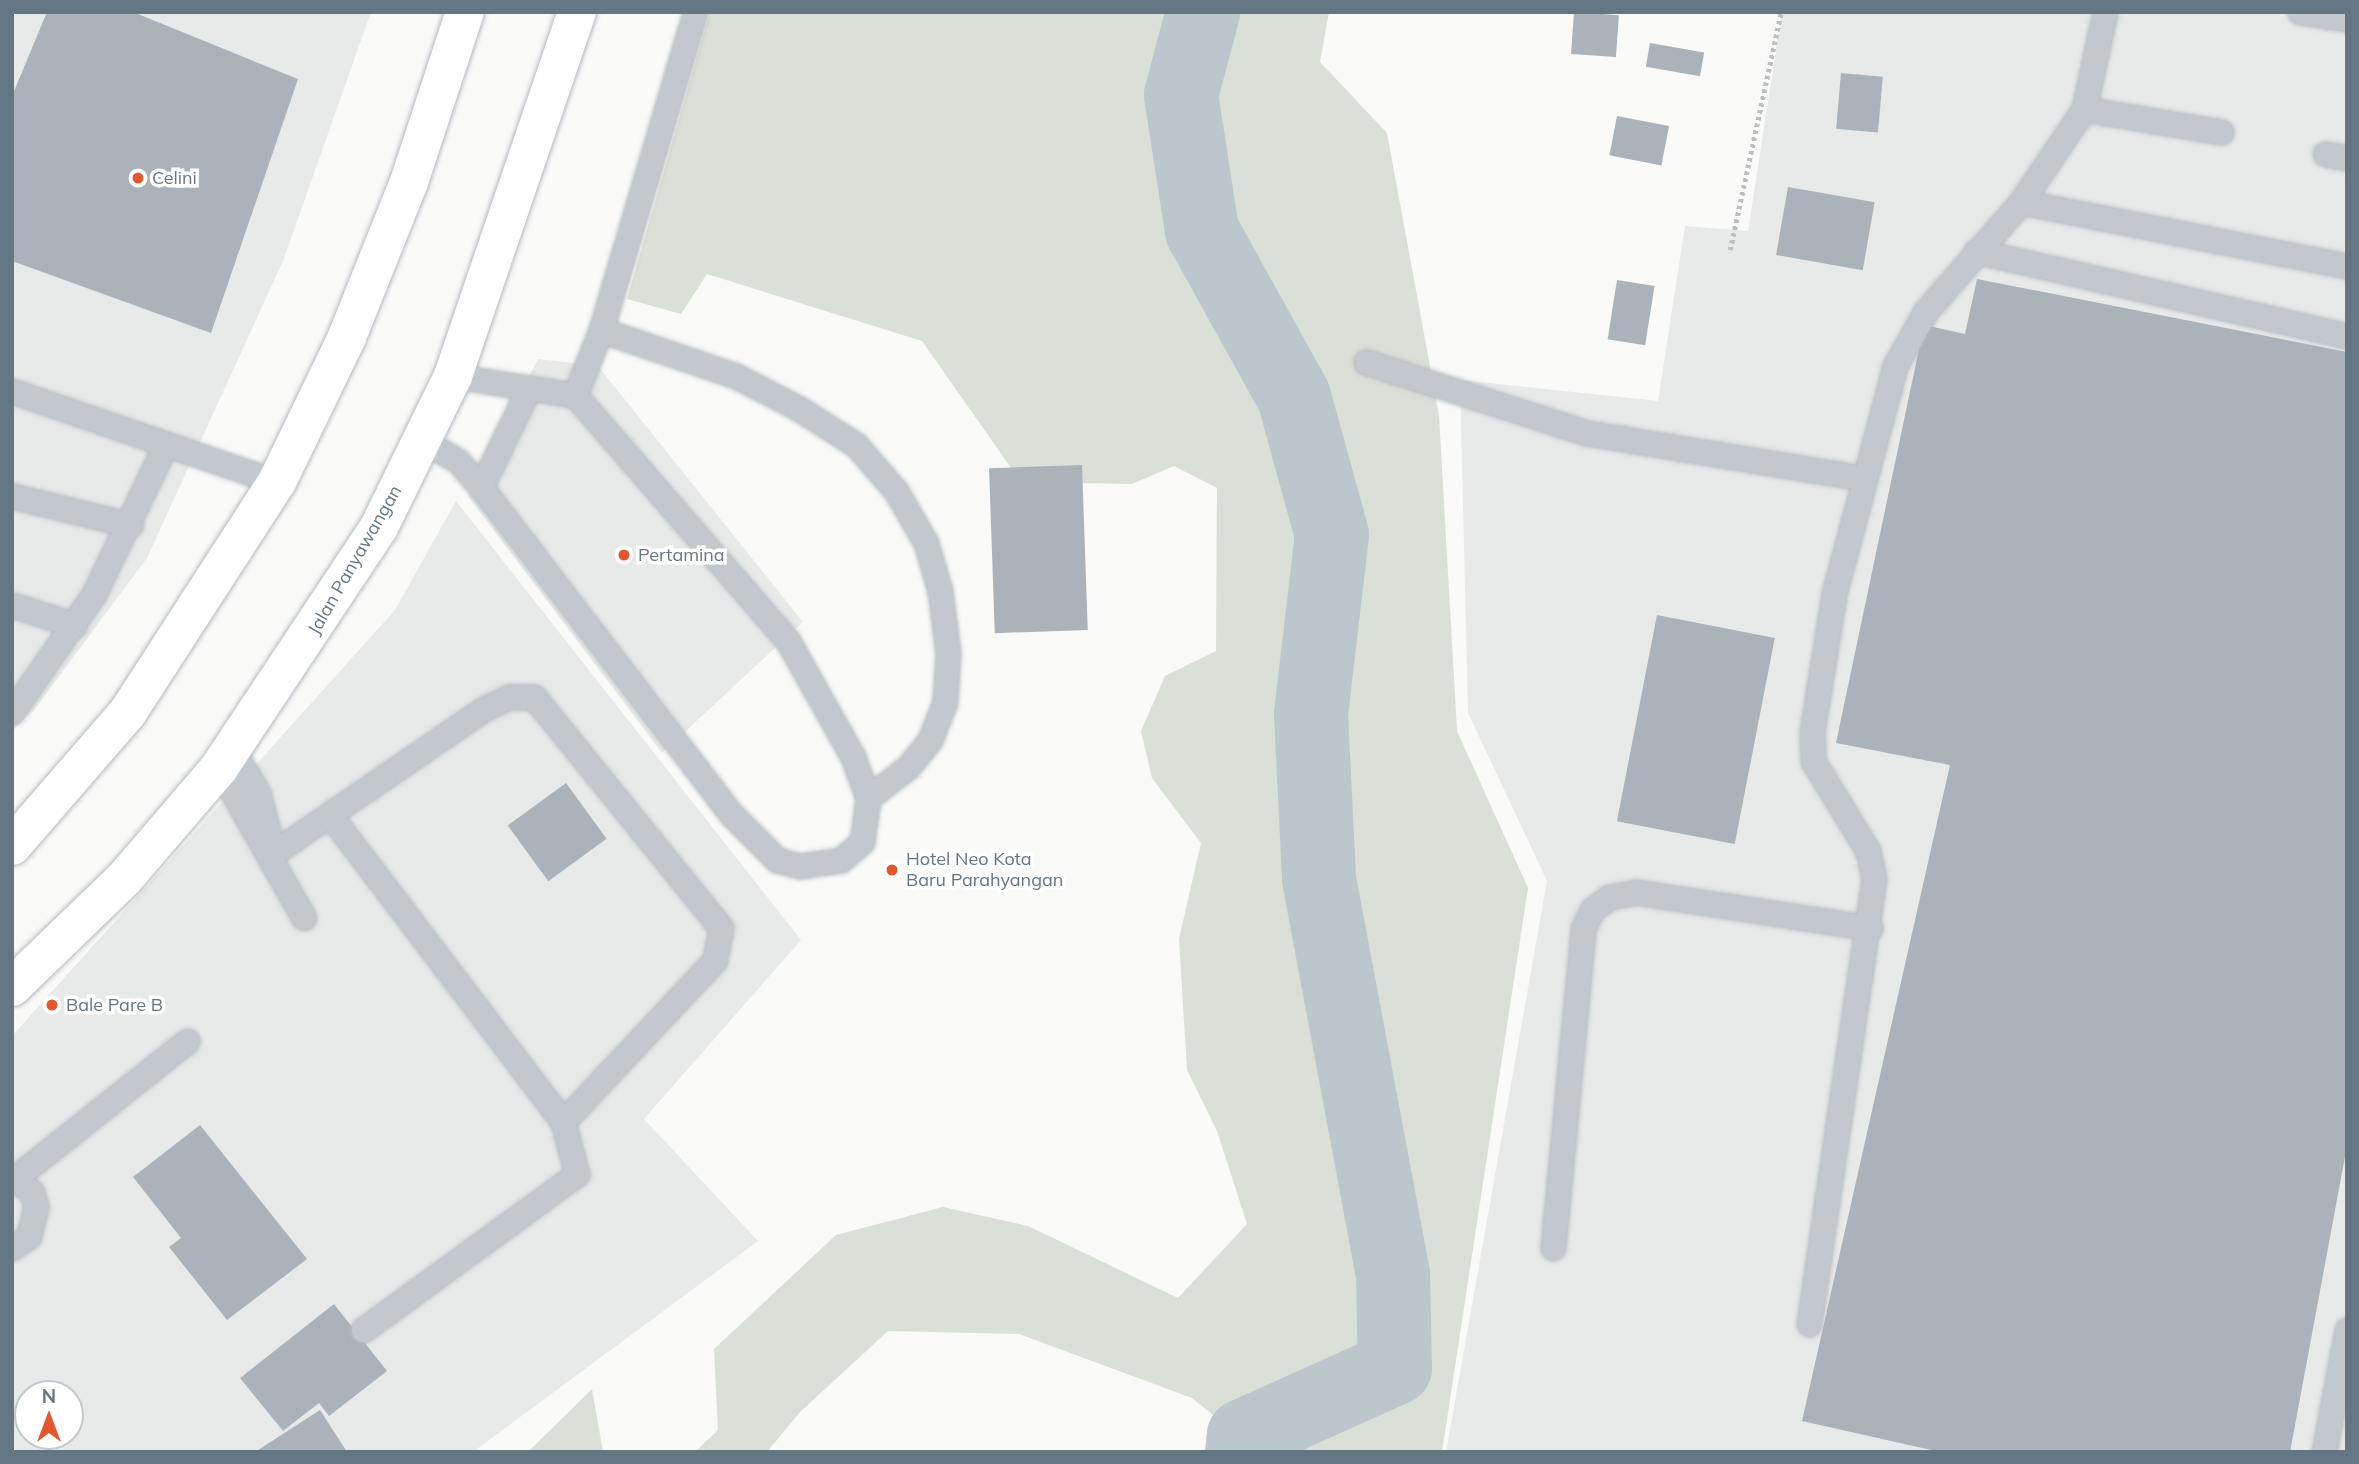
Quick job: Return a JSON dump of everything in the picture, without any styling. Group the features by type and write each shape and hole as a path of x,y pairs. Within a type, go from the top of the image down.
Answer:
{"main road":[{"path":"12,846 128,712 277,482 347,337 399,208 464,12"},
{"name":"Jalan Panyawangan","path":"12,987 124,878 226,758 379,527 453,376 576,12"}],"lane":[{"path":"575,395 601,330 695,12"},
{"path":"1809,1324 1870,928 1874,879 1868,851 1813,761 1812,732 1834,594 1862,478 1895,366 1926,311 2021,202 2084,109 2105,12"},
{"path":"2300,12 2347,19"},
{"path":"2084,109 2221,132"},
{"path":"2021,202 2347,266"},
{"path":"1976,251 2347,336"},
{"path":"601,330 736,376 798,408 856,445 896,491 926,543 940,591 948,653 945,702 930,740 908,767 868,798"},
{"path":"1366,362 1587,433 1862,478"},
{"path":"422,440 458,461 481,487 732,815 777,860 799,866 841,860 862,842 868,798 853,757 788,641 575,395 453,376"},
{"path":"481,487 529,388"},
{"path":"12,391 277,482"},
{"path":"12,712 75,625 131,525 166,444"},
{"path":"12,496 131,525"},
{"path":"12,605 75,625"},
{"path":"271,854 482,710 509,697 534,697 722,928 715,960 563,1122"},
{"path":"226,758 258,793 271,854 304,918"},
{"path":"330,815 563,1122 577,1174 363,1330"},
{"path":"1553,1248 1583,928 1592,910 1609,897 1636,892 1870,928"},
{"path":"12,1248 29,1236 36,1207 32,1192 13,1177 187,1041"},
{"path":"2324,1452 2347,1330"}],"path":[{"path":"1730,250 1781,12"}],"shaded area":[{"path":"12,12 371,12 283,261 147,558 34,710 12,731"},
{"path":"710,12 1329,12 1320,62 1387,133 1439,415 1457,731 1528,888 1442,1452 1259,1452 1192,1398 1019,1334 888,1331 800,1412 767,1452 695,1452 718,1430 714,1349 836,1235 943,1207 1028,1226 1178,1298 1247,1224 1217,1131 1187,1070 1179,939 1201,843 1152,778 1141,731 1165,676 1216,651 1217,488 1174,466 1132,484 1021,482 922,341 707,274 681,314 627,299"},
{"path":"1782,12 2347,12 2347,1452 1446,1452 1547,881 1468,713 1460,380 1658,401 1685,226 1748,231"},
{"path":"538,359 598,366 803,622 662,753 468,496"},
{"path":"456,501 801,940 644,1119 758,1241 473,1452 12,1452 12,1036 395,610"},
{"path":"592,1389 603,1452 528,1452"}],"building":[{"name":"Celini","path":"47,12 133,12 298,79 211,333 12,261 12,96"},
{"path":"1574,12 1619,15 1616,57 1571,54"},
{"path":"1650,43 1704,53 1700,76 1646,67"},
{"path":"1841,73 1883,77 1878,132 1836,129"},
{"path":"1617,116 1669,126 1661,165 1609,155"},
{"path":"1788,187 1875,202 1863,270 1776,255"},
{"path":"1977,279 2347,352 2347,1146 2290,1452 1940,1452 1802,1421 1950,765 1836,743 1924,325 1965,334"},
{"path":"1617,280 1655,286 1645,345 1608,339"},
{"path":"1082,465 1088,630 995,633 989,468"},
{"path":"1657,615 1775,638 1735,844 1617,821"},
{"path":"566,783 607,839 548,881 508,825"},
{"path":"200,1125 307,1259 227,1320 169,1247 181,1238 133,1177"},
{"path":"334,1304 387,1371 329,1416 319,1403 283,1431 240,1378"},
{"path":"320,1410 347,1452 255,1452"}],"waterway":[{"path":"1203,12 1181,95 1202,231 1294,397 1332,535 1311,714 1319,879 1393,1274 1395,1368 1244,1436 1242,1452"}],"place":[{"name":"Celini","path":"138,178"},
{"name":"Pertamina","path":"624,555"},
{"name":"Hotel Neo Kota Baru Parahyangan","path":"892,870"},
{"name":"Bale Pare B","path":"52,1005"}]}
